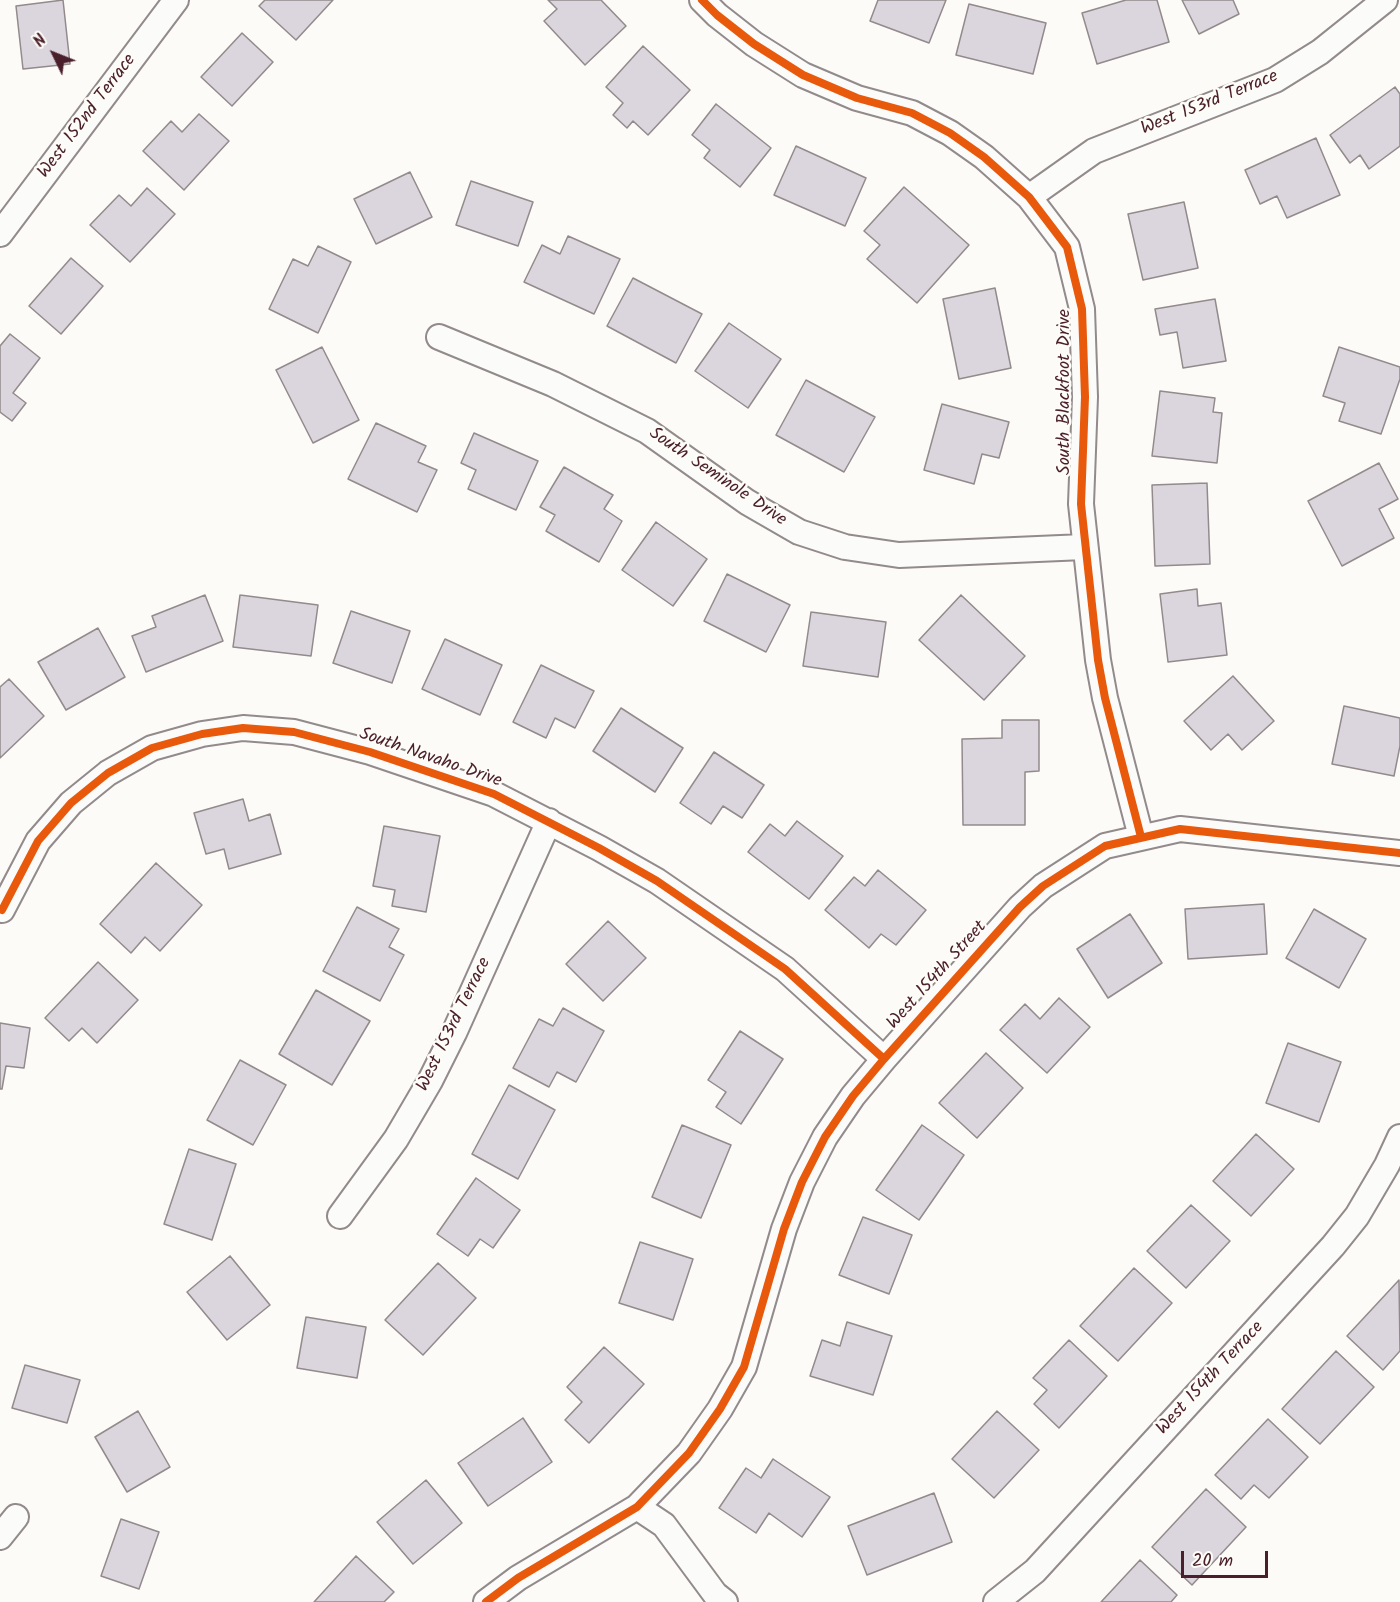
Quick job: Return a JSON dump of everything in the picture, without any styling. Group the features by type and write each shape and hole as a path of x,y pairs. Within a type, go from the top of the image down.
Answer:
{"street":[{"name":"West 152nd Terrace","path":"0,234 176,0"},
{"name":"South Blackfoot Drive","path":"702,0 754,44 803,75 857,98 912,113 950,133 984,157 1029,197 1067,247 1082,309 1085,397 1081,504 1084,547 1105,698 1142,837"},
{"name":"West 153rd Terrace","path":"1029,197 1094,151 1275,80 1320,52 1385,0"},
{"name":"South Seminole Drive","path":"438,337 553,384 647,431 747,502 800,532 845,547 899,555 1084,547"},
{"name":"South Navaho Drive","path":"2,910 38,840 71,803 108,772 152,748 202,734 243,728 294,732 370,752 482,790 549,821 657,881 785,969 884,1059"},
{"name":"West 153rd Terrace","path":"340,1216 396,1139 430,1081 454,1033 549,821"},
{"name":"West 154th Street","path":"637,1507 689,1453 720,1409 744,1367 769,1274 802,1182 831,1129 853,1096 884,1059 1020,907 1043,886 1106,846 1180,829 1400,853"},
{"name":"West 154th Terrace","path":"996,1602 1035,1571 1333,1246 1357,1216 1388,1165 1400,1137"},
{"path":"486,1602 518,1578 637,1507 663,1525 715,1594 725,1602"},
{"path":"0,1537 16,1517"}],"building":[{"path":"63,0 70,64 23,69 16,6"},
{"path":"265,0 333,0 296,40 259,6"},
{"path":"548,0 601,0 626,26 585,65 544,21 557,9"},
{"path":"878,0 946,0 929,43 870,21"},
{"path":"1126,0 1157,0 1169,42 1097,64 1082,13"},
{"path":"1182,0 1233,0 1239,14 1199,34"},
{"path":"969,4 1046,23 1033,74 956,55"},
{"path":"242,33 273,62 232,106 201,77"},
{"path":"643,46 690,90 648,135 633,121 627,128 613,115 623,103 606,87"},
{"path":"1395,87 1400,94 1400,146 1369,169 1360,155 1350,163 1330,135"},
{"path":"716,104 771,148 740,187 704,158 710,150 692,135"},
{"path":"199,114 229,141 184,190 143,151 171,121 182,132"},
{"path":"1316,138 1340,195 1287,218 1277,196 1260,204 1245,170"},
{"path":"796,146 866,178 845,226 774,195"},
{"path":"410,172 432,217 376,244 354,199"},
{"path":"471,181 533,202 518,246 456,225"},
{"path":"904,187 969,245 917,303 867,259 880,245 864,231"},
{"path":"147,188 175,214 130,262 90,225 119,195 131,206"},
{"path":"1184,202 1198,268 1143,280 1128,214"},
{"path":"568,236 620,259 594,314 524,282 542,245 560,254"},
{"path":"318,246 351,262 318,333 269,309 293,259 308,266"},
{"path":"71,258 103,286 61,334 29,306"},
{"path":"633,278 702,314 676,363 607,326"},
{"path":"995,288 1011,368 959,379 943,299"},
{"path":"1215,299 1226,361 1183,368 1177,332 1160,335 1155,309"},
{"path":"729,323 781,359 748,408 695,371"},
{"path":"10,334 40,358 13,393 26,403 12,421 0,412 0,346"},
{"path":"322,347 359,420 313,443 276,370"},
{"path":"1339,347 1400,367 1400,379 1381,434 1339,421 1345,403 1323,396"},
{"path":"806,380 875,417 844,472 776,435"},
{"path":"1160,391 1215,398 1213,412 1222,413 1217,463 1152,456"},
{"path":"942,404 1009,422 999,458 982,454 974,484 924,470"},
{"path":"376,423 426,446 418,462 437,470 417,512 348,479"},
{"path":"474,433 538,461 516,510 468,489 476,470 461,463"},
{"path":"1379,463 1398,499 1379,509 1394,538 1342,566 1308,501"},
{"path":"564,467 613,495 604,509 622,521 599,562 546,531 555,515 540,507"},
{"path":"1207,483 1210,564 1155,566 1152,485"},
{"path":"656,522 707,559 673,606 622,570"},
{"path":"727,574 790,605 766,652 704,621"},
{"path":"1197,589 1198,606 1221,603 1227,655 1168,662 1160,594"},
{"path":"205,595 223,641 146,672 132,636 156,627 152,616"},
{"path":"240,595 318,605 311,656 233,647"},
{"path":"961,595 1025,656 984,700 919,640"},
{"path":"351,611 410,631 392,683 333,663"},
{"path":"811,612 886,622 878,677 803,666"},
{"path":"98,628 125,677 66,710 38,662"},
{"path":"445,639 502,665 480,715 422,689"},
{"path":"541,665 594,691 575,728 555,718 546,738 513,722"},
{"path":"1233,676 1274,721 1242,750 1228,734 1211,750 1184,721"},
{"path":"9,679 44,716 0,758 0,687"},
{"path":"1344,706 1400,718 1400,746 1394,776 1332,764"},
{"path":"621,708 683,748 655,792 593,751"},
{"path":"1002,720 1039,720 1039,771 1025,772 1025,825 963,825 962,739 1002,738"},
{"path":"714,752 764,785 742,818 723,806 711,824 680,803"},
{"path":"243,799 249,821 270,814 281,854 229,869 224,849 206,854 194,813"},
{"path":"797,821 843,856 809,899 748,852 770,824 785,836"},
{"path":"384,826 440,836 426,912 392,906 395,890 373,886"},
{"path":"156,863 202,905 160,951 145,937 131,953 100,924"},
{"path":"878,870 926,910 896,945 881,934 869,948 825,910 854,877 865,886"},
{"path":"1264,904 1267,954 1188,959 1185,909"},
{"path":"357,907 399,929 389,947 404,955 380,1001 323,971"},
{"path":"1314,909 1366,939 1339,988 1286,958"},
{"path":"1130,914 1162,963 1108,998 1077,949"},
{"path":"608,921 646,958 603,1001 566,964"},
{"path":"98,962 138,1000 97,1043 82,1028 69,1041 45,1018"},
{"path":"316,990 370,1021 332,1085 279,1054"},
{"path":"1059,998 1090,1027 1047,1073 1000,1030 1025,1004 1040,1019"},
{"path":"563,1008 604,1031 576,1082 557,1072 549,1087 513,1068 539,1019 553,1026"},
{"path":"0,1023 30,1028 24,1068 6,1066 2,1089 0,1089"},
{"path":"740,1031 783,1059 741,1124 716,1107 726,1092 708,1080"},
{"path":"1288,1043 1341,1062 1319,1122 1266,1103"},
{"path":"986,1053 1023,1088 977,1138 939,1103"},
{"path":"240,1060 286,1085 253,1145 207,1120"},
{"path":"509,1085 555,1110 518,1179 472,1154"},
{"path":"682,1125 731,1145 701,1218 652,1197"},
{"path":"922,1125 964,1155 919,1220 876,1190"},
{"path":"1256,1134 1294,1169 1251,1216 1213,1181"},
{"path":"189,1149 236,1164 212,1240 164,1224"},
{"path":"476,1178 520,1210 493,1248 480,1239 468,1256 437,1234"},
{"path":"1191,1205 1230,1241 1186,1288 1147,1251"},
{"path":"863,1217 912,1235 889,1294 839,1275"},
{"path":"640,1242 693,1259 673,1320 619,1303"},
{"path":"230,1256 270,1305 227,1340 187,1292"},
{"path":"438,1263 476,1298 423,1355 385,1320"},
{"path":"1134,1268 1172,1303 1118,1361 1080,1326"},
{"path":"1399,1280 1400,1351 1383,1370 1347,1336"},
{"path":"306,1317 366,1327 357,1378 297,1368"},
{"path":"847,1322 892,1336 873,1395 810,1376 822,1340 840,1346"},
{"path":"1069,1340 1107,1376 1059,1428 1034,1404 1047,1390 1033,1378"},
{"path":"604,1347 644,1384 589,1443 565,1420 582,1402 567,1387"},
{"path":"1336,1351 1374,1387 1320,1444 1282,1409"},
{"path":"25,1365 80,1380 67,1423 12,1408"},
{"path":"138,1411 170,1467 127,1492 95,1437"},
{"path":"997,1411 1039,1450 994,1498 952,1459"},
{"path":"523,1418 552,1462 488,1506 458,1463"},
{"path":"1268,1419 1308,1457 1269,1498 1254,1485 1241,1499 1215,1475"},
{"path":"773,1459 830,1497 802,1537 769,1513 756,1533 719,1508 746,1468 761,1478"},
{"path":"426,1480 462,1523 413,1564 377,1522"},
{"path":"1206,1489 1246,1527 1192,1585 1152,1547"},
{"path":"934,1493 952,1542 867,1575 848,1526"},
{"path":"121,1519 159,1532 139,1589 101,1576"},
{"path":"356,1556 394,1592 384,1602 314,1602"},
{"path":"1140,1560 1177,1595 1171,1602 1101,1602"}],"cycle path":[{"path":"702,0 754,44 803,75 857,98 912,113 950,133 984,157 1029,197 1067,247 1082,309 1085,397 1081,504 1098,660 1105,698 1141,837"},
{"path":"2,910 38,841 71,803 108,773 152,748 202,734 243,728 294,732 370,752 494,794 599,848 657,881 785,969 884,1059"},
{"path":"486,1602 518,1578 637,1507 689,1453 720,1409 744,1367 784,1229 802,1182 825,1137 853,1096 884,1059 1020,907 1043,886 1105,846 1180,829 1400,853"}]}
